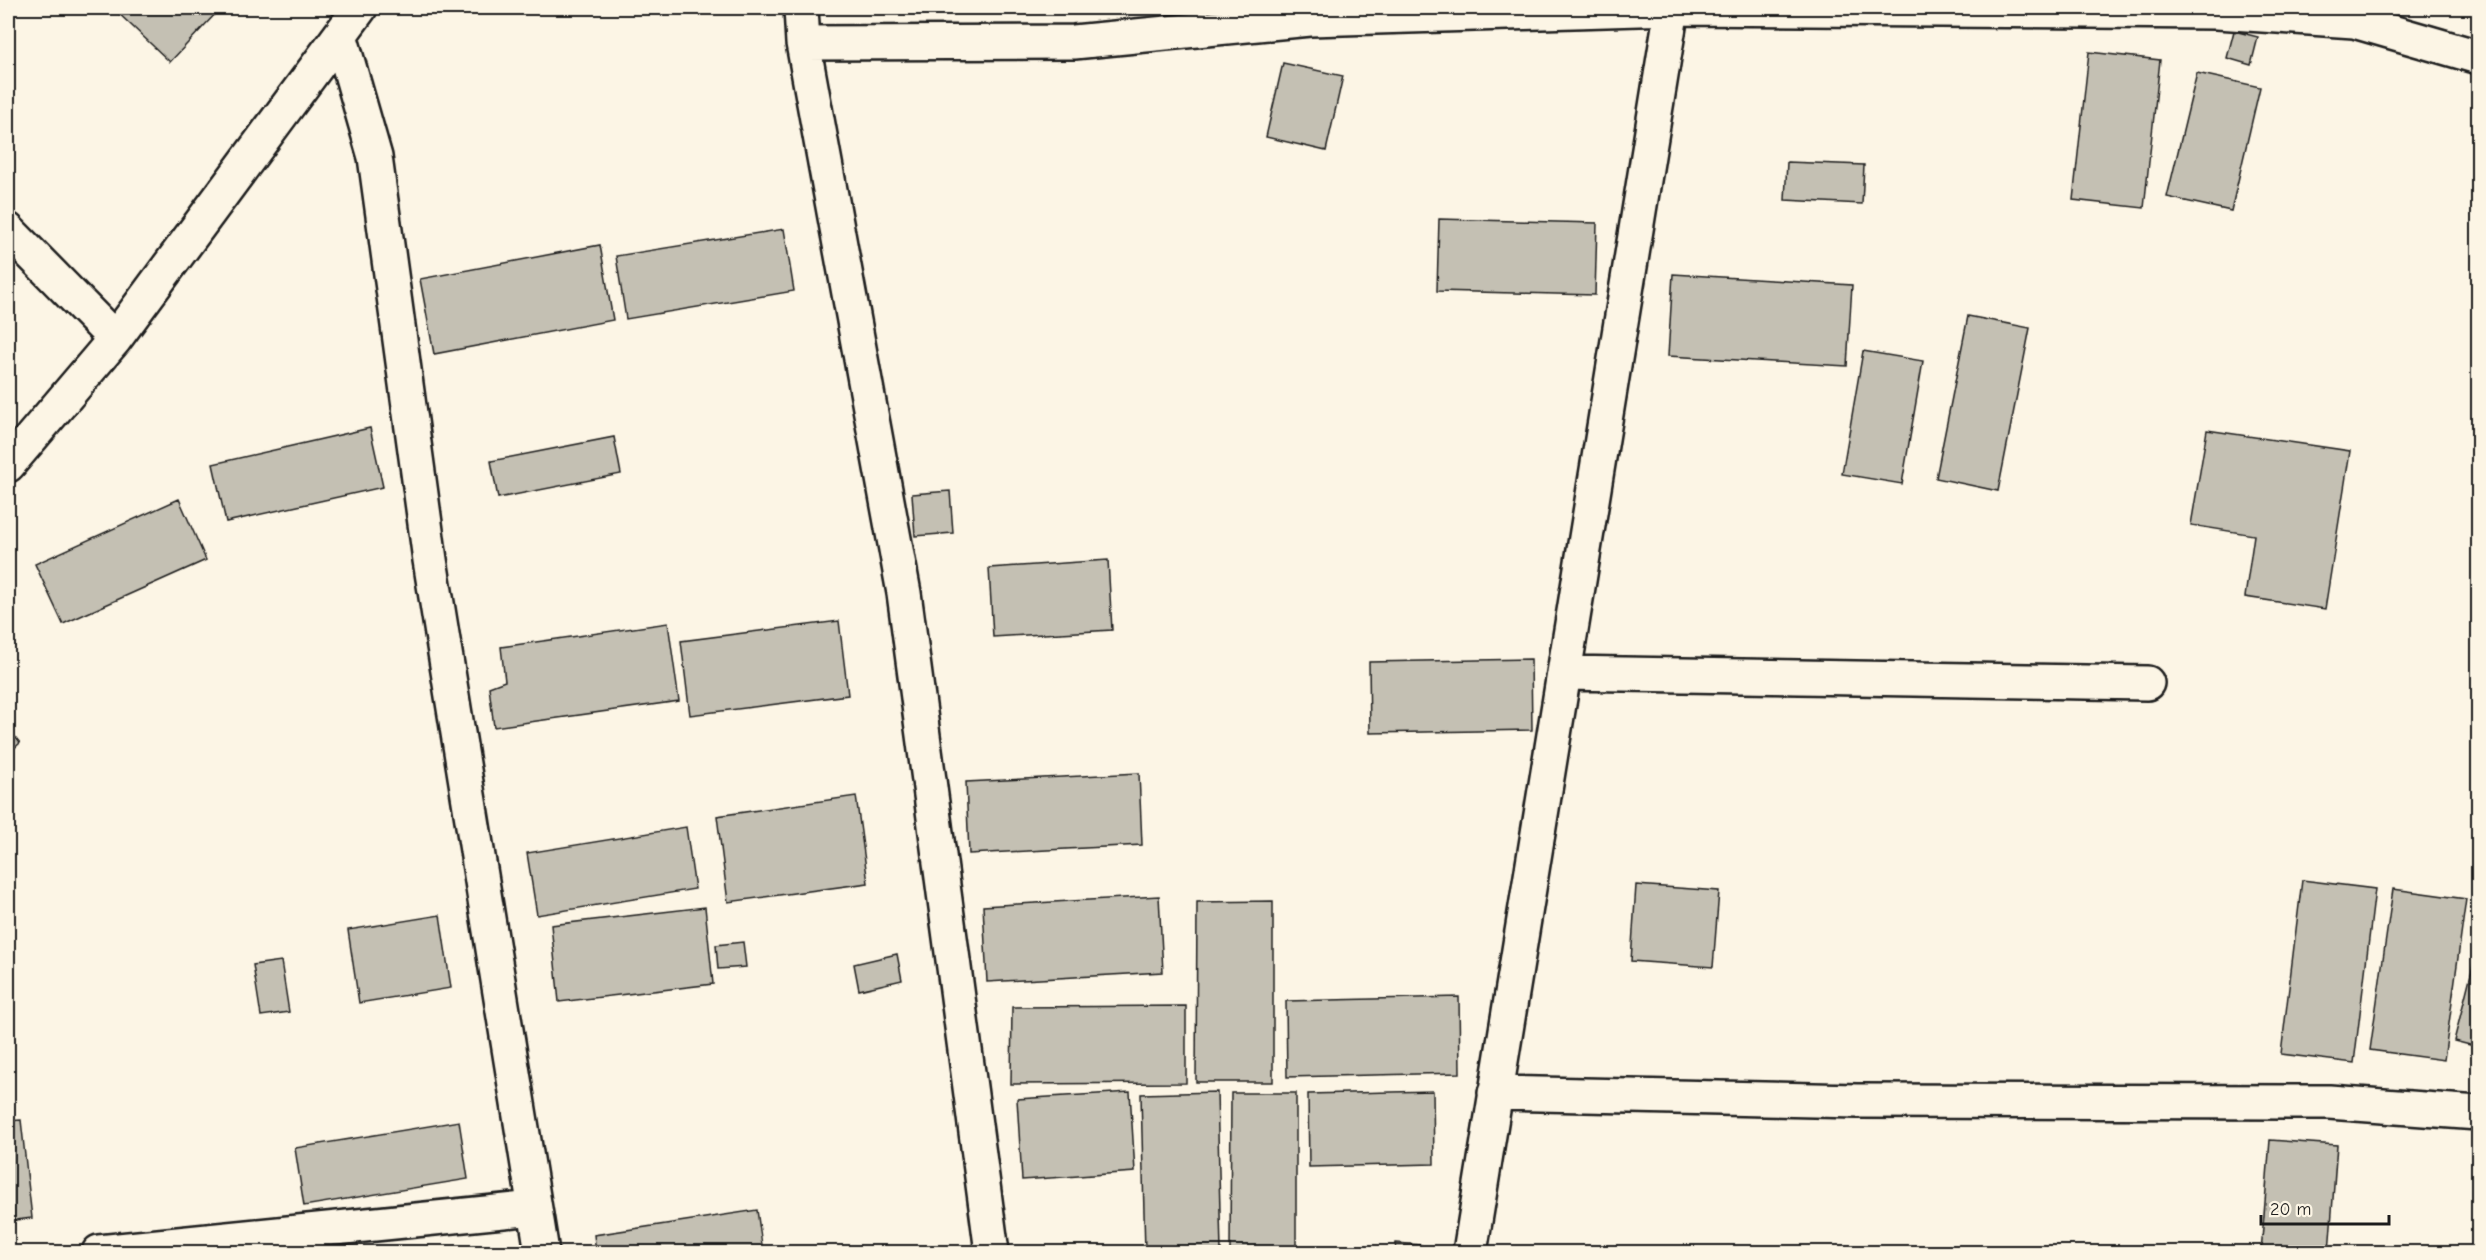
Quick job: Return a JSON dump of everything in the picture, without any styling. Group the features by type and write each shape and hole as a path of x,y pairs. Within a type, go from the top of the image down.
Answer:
{"street":[{"path":"8,465 116,339 360,8"},
{"path":"801,8 803,43 904,593 992,1252"},
{"path":"803,43 1074,42 1310,19 1672,8 2217,12 2354,21 2478,57"},
{"path":"1470,1252 1672,8"},
{"path":"340,35 375,157 430,560 542,1252"},
{"path":"8,230 116,339"},
{"path":"1564,673 2147,683"},
{"path":"1495,1093 1857,1101 2329,1102 2478,1113"},
{"path":"99,1252 534,1208"}],"building":[{"path":"113,8 217,8 219,10 170,62"},
{"path":"2234,31 2258,37 2251,65 2227,58"},
{"path":"2089,52 2160,60 2144,208 2073,200"},
{"path":"1283,63 1343,76 1326,151 1266,137"},
{"path":"2197,73 2260,87 2231,211 2167,197"},
{"path":"1787,162 1864,165 1862,204 1785,200"},
{"path":"1439,219 1597,223 1595,295 1437,291"},
{"path":"784,229 794,291 626,319 616,256"},
{"path":"600,245 613,320 434,354 420,279"},
{"path":"1673,274 1852,285 1847,366 1668,356"},
{"path":"1968,316 2030,328 1998,491 1936,478"},
{"path":"1863,351 1923,361 1902,484 1842,474"},
{"path":"370,428 383,487 226,522 213,464"},
{"path":"2207,430 2350,451 2325,609 2245,597 2254,535 2191,525"},
{"path":"614,437 621,474 498,498 491,461"},
{"path":"950,491 953,533 915,536 912,494"},
{"path":"179,499 206,560 63,624 35,564"},
{"path":"1108,560 1112,630 993,637 989,568"},
{"path":"839,621 848,695 690,715 681,641"},
{"path":"668,623 679,701 494,727 489,687 505,681 501,647"},
{"path":"1531,659 1532,730 1370,733 1369,662"},
{"path":"8,728 20,743 8,754"},
{"path":"1139,773 1142,845 969,854 966,782"},
{"path":"856,796 868,883 728,902 717,816"},
{"path":"686,827 695,889 537,915 527,853"},
{"path":"2302,880 2375,889 2354,1063 2281,1054"},
{"path":"1636,885 1719,891 1713,967 1631,961"},
{"path":"2393,889 2466,899 2444,1060 2370,1050"},
{"path":"1159,896 1163,972 987,982 983,906"},
{"path":"1273,901 1273,1082 1196,1082 1197,902"},
{"path":"705,907 713,984 559,1002 551,925"},
{"path":"440,915 451,988 359,1003 348,930"},
{"path":"743,942 746,967 718,969 716,945"},
{"path":"2478,946 2478,1047 2454,1041"},
{"path":"897,954 902,980 859,990 854,964"},
{"path":"281,961 289,1012 261,1016 253,965"},
{"path":"1459,997 1460,1073 1287,1077 1286,1001"},
{"path":"1186,1006 1186,1083 1011,1084 1012,1007"},
{"path":"1433,1091 1434,1164 1309,1167 1308,1094"},
{"path":"1130,1092 1135,1172 1022,1180 1017,1099"},
{"path":"1217,1092 1221,1252 1145,1252 1141,1094"},
{"path":"1231,1093 1296,1093 1296,1252 1230,1252"},
{"path":"21,1120 32,1218 8,1221 8,1121"},
{"path":"459,1121 468,1179 304,1206 295,1148"},
{"path":"2270,1140 2337,1145 2329,1252 2261,1252"},
{"path":"757,1210 763,1252 596,1252 594,1235"},
{"path":"1396,1243 1421,1245 1420,1252 1395,1252"},
{"path":"506,1247 506,1252 456,1252"}]}
